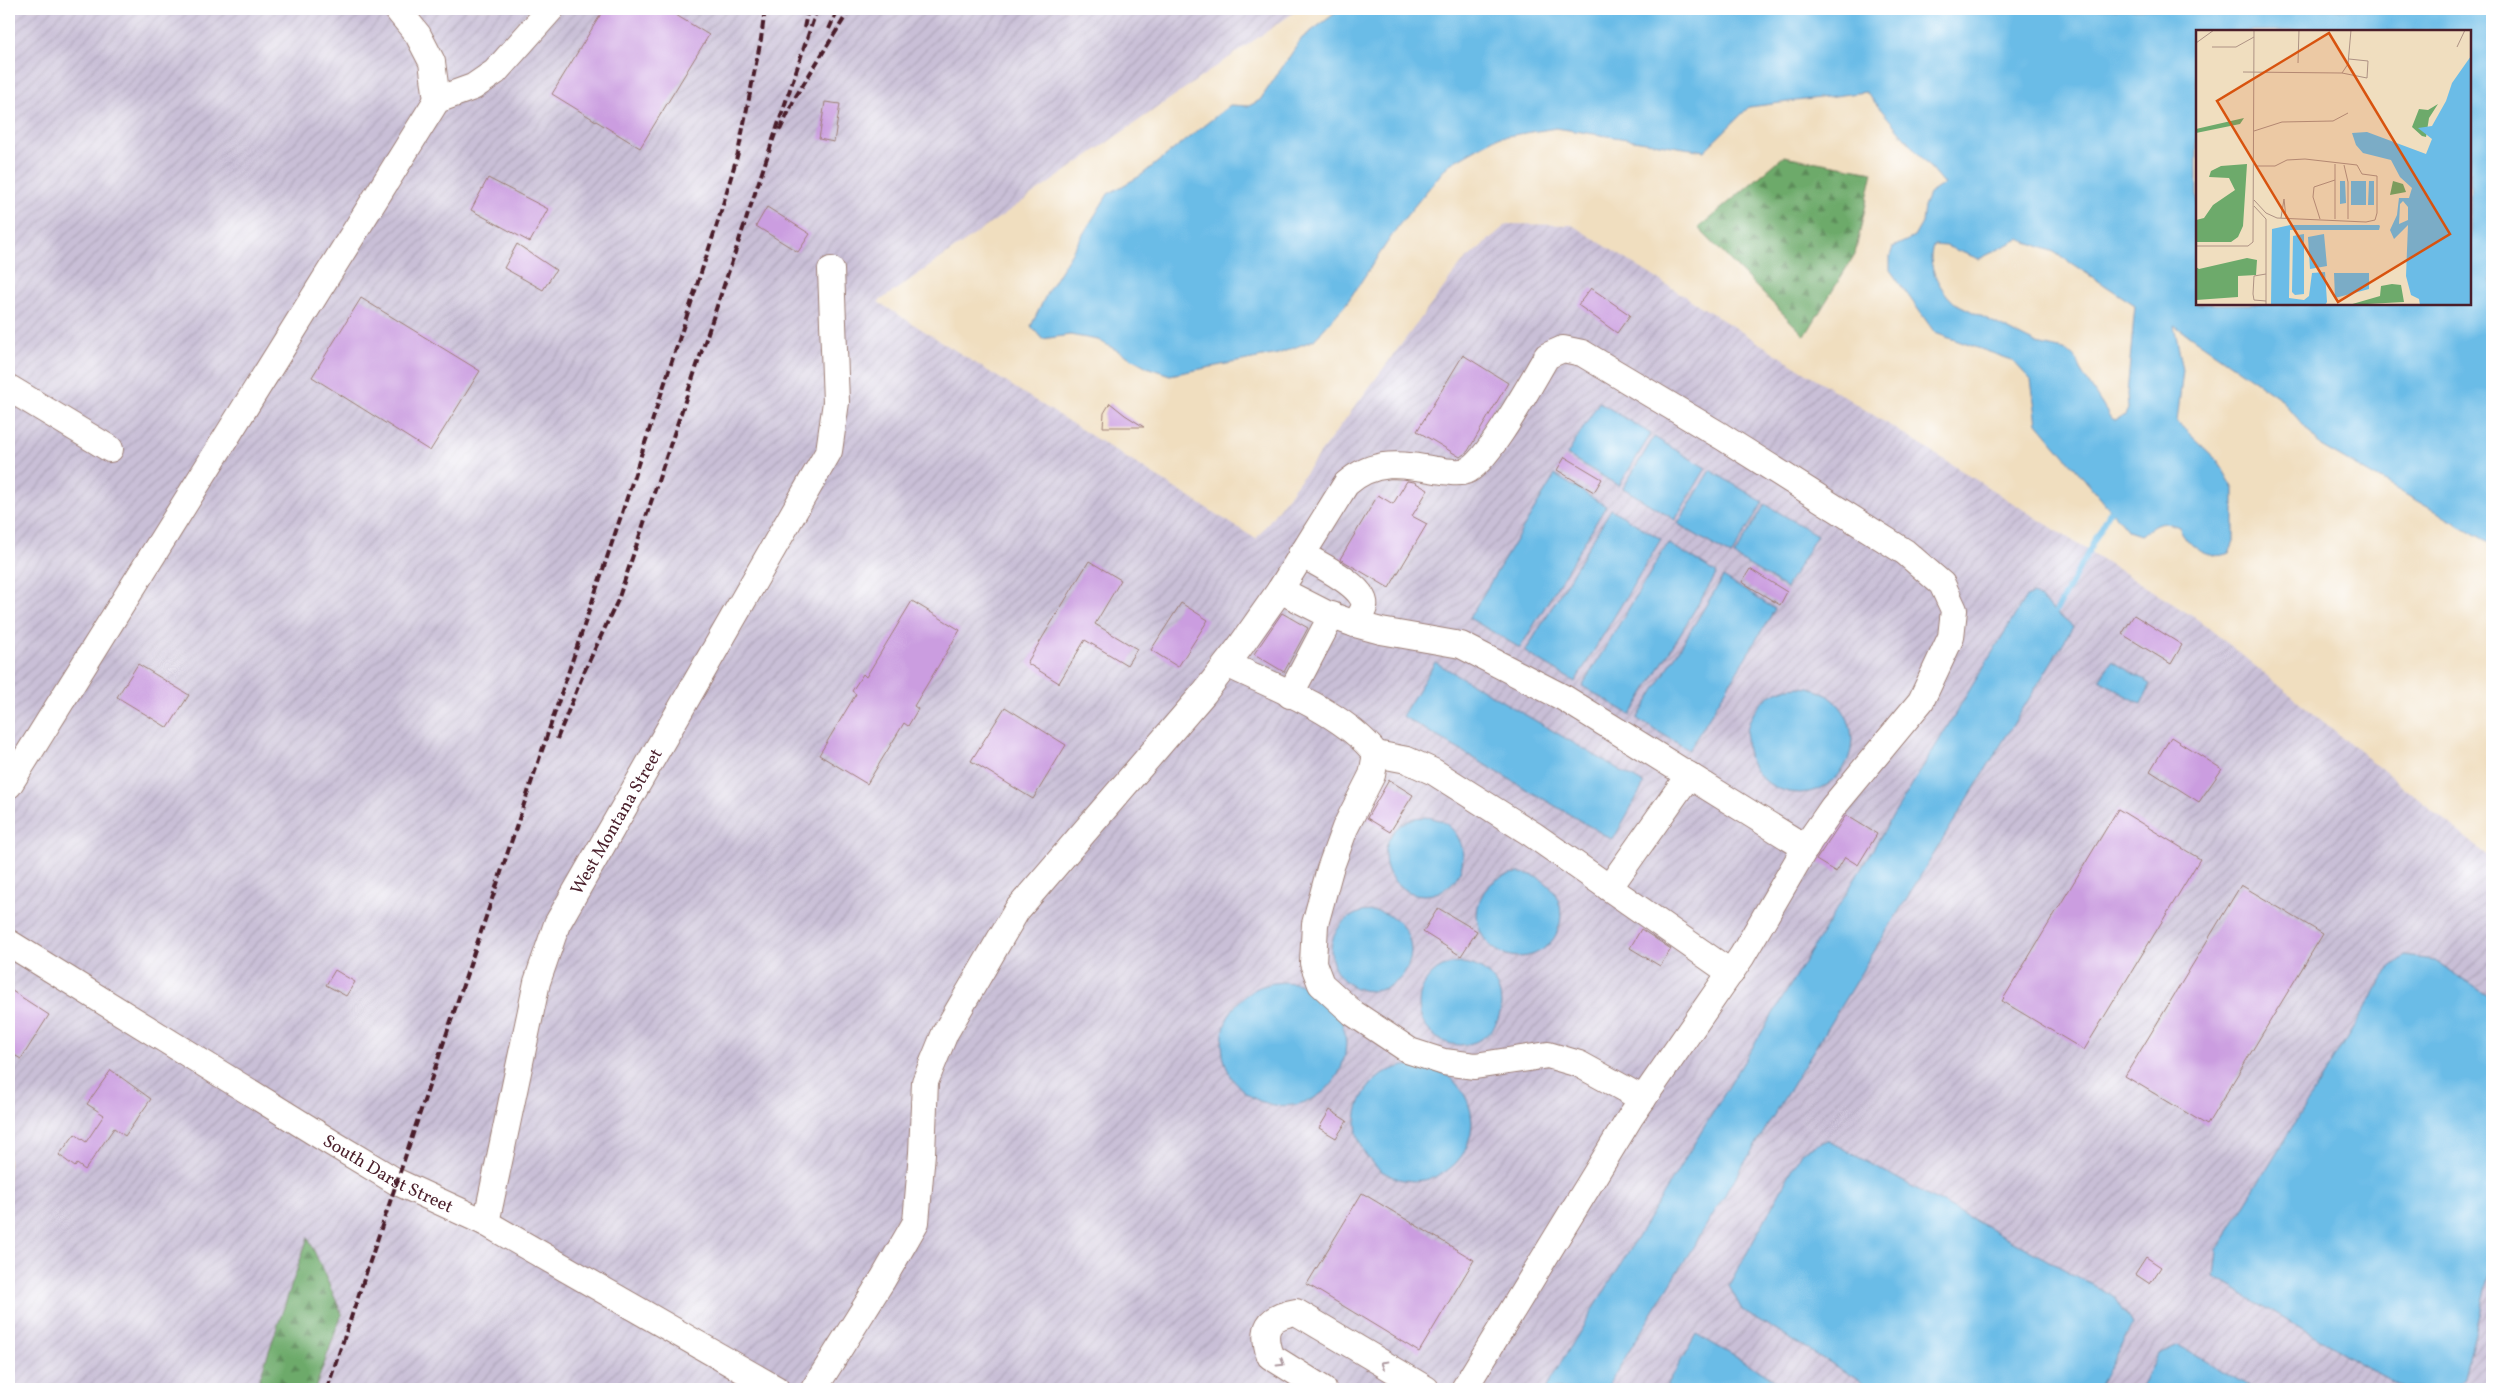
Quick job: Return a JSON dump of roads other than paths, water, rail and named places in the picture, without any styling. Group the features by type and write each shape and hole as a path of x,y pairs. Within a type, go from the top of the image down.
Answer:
{"street":[{"path":"397,9 418,35 432,62 437,100"},
{"path":"9,786 437,100 473,87 495,72 551,9"},
{"name":"West Montana Street","path":"486,1223 537,982 557,924 829,451 836,402 831,270"},
{"path":"814,1389 883,1279 916,1222 925,1082 945,1033 1017,910 1227,664 1280,590 1333,502 1346,484 1359,473 1378,466 1407,465 1446,472 1466,471 1486,454 1547,356 1563,349 1582,353 1721,436 1905,552 1942,584 1954,610 1951,637 1921,701 1833,807 1806,848 1731,973 1644,1099 1464,1389"},
{"path":"9,388 110,449"},
{"path":"1290,695 1343,619 1364,606 1363,596 1353,585 1302,554"},
{"path":"1280,590 1343,619 1381,631 1461,645 1564,698 1806,848"},
{"path":"1227,664 1340,720 1363,738 1376,754 1407,760 1434,772 1532,834 1731,973"},
{"path":"1376,754 1372,776 1345,828 1333,860 1315,924 1313,963 1321,984 1353,1013 1410,1051 1444,1062 1475,1066 1548,1055 1579,1064 1644,1099"},
{"path":"1609,888 1688,775"},
{"name":"South Darst Street","path":"9,943 397,1182 486,1223 776,1389"},
{"path":"1323,1389 1270,1356 1264,1338 1269,1325 1280,1314 1296,1312 1426,1389"}],"water":[{"path":"1341,9 2492,9 2492,544 2321,446 2280,398 2174,325 2183,370 2177,422 2218,461 2234,489 2234,541 2229,553 2214,555 2206,554 2193,546 2179,527 2167,523 2158,524 2140,535 2128,531 2037,423 2031,380 2012,360 1935,333 1890,270 1890,256 1893,247 1914,237 1922,223 1924,206 1929,194 1944,184 1866,92 1749,107 1704,151 1556,128 1495,138 1448,165 1399,225 1346,304 1314,340 1278,354 1170,375 1149,368 1098,340 1070,335 1042,339 1031,326 1049,289 1108,194 1140,176 1230,105 1249,106 1260,100 1302,38","holes":["2019,239 2054,252 2135,305 2127,394 2128,409 2125,415 2115,420 2110,417 2080,370 2075,356 2064,350 2037,344 1955,303 1944,292 1931,260 1931,252 1934,245 1946,246 1979,259"]},
{"path":"1599,402 1651,434 1619,486 1567,455"},
{"path":"1654,437 1706,468 1675,520 1623,488"},
{"path":"1710,470 1763,502 1731,556 1678,524"},
{"path":"1555,475 1606,506 1520,648 1469,618"},
{"path":"1765,504 1817,535 1786,588 1734,556"},
{"path":"1611,509 1661,539 1575,682 1525,652"},
{"path":"1668,543 1717,573 1631,715 1582,686"},
{"path":"1723,577 1775,609 1689,750 1637,719"},
{"path":"2034,594 2073,627 1606,1389 1545,1389 2026,597"},
{"path":"2112,661 2151,684 2141,704 2099,680"},
{"path":"1435,662 1644,784 1613,840 1402,716"},
{"path":"1799,687 1819,691 1836,703 1848,720 1852,740 1848,760 1836,777 1819,789 1799,793 1779,789 1762,777 1750,760 1746,740 1750,720 1762,703 1779,691"},
{"path":"1424,817 1439,820 1452,828 1460,841 1463,856 1460,871 1452,884 1439,892 1424,895 1409,892 1396,884 1388,871 1385,856 1388,841 1396,828 1409,820"},
{"path":"1519,873 1535,876 1549,885 1558,899 1561,915 1558,931 1549,945 1535,954 1519,957 1503,954 1489,945 1480,931 1477,915 1480,899 1489,885 1503,876"},
{"path":"1371,911 1386,914 1399,923 1408,936 1411,951 1408,966 1399,979 1386,988 1371,991 1356,988 1343,979 1334,966 1331,951 1334,936 1343,923 1356,914"},
{"path":"2405,956 2434,960 2492,998 2492,1266 2464,1377 2456,1389 2404,1389 2214,1277 2217,1250 2388,970"},
{"path":"1460,963 1476,966 1489,975 1498,988 1501,1004 1498,1020 1489,1033 1476,1042 1460,1045 1444,1042 1431,1033 1422,1020 1419,1004 1422,988 1431,975 1444,966"},
{"path":"1284,982 1308,987 1328,1000 1341,1020 1346,1044 1341,1068 1328,1088 1308,1101 1284,1106 1260,1101 1240,1088 1227,1068 1222,1044 1227,1020 1240,1000 1260,987"},
{"path":"1414,1065 1436,1069 1446,1074 1455,1082 1463,1091 1468,1101 1472,1123 1468,1145 1463,1155 1455,1164 1446,1172 1436,1177 1414,1181 1392,1177 1382,1172 1373,1164 1365,1155 1360,1145 1356,1123 1360,1101 1365,1091 1373,1082 1382,1074 1392,1069"},
{"path":"1827,1140 2115,1297 2132,1324 2098,1389 1873,1389 1742,1310 1729,1286 1802,1151"},
{"path":"1696,1334 1791,1389 1665,1389"},
{"path":"2178,1345 2254,1389 2139,1389 2158,1354"}],"waterway":[{"path":"2056,611 2110,512"}],"railway":[{"path":"327,1389 622,513 719,218 738,153 761,39 765,9"},
{"path":"804,28 808,9"},
{"path":"557,739 584,672 618,600 817,9"},
{"path":"829,29 838,9"},
{"path":"780,130 796,96 850,9"}]}
